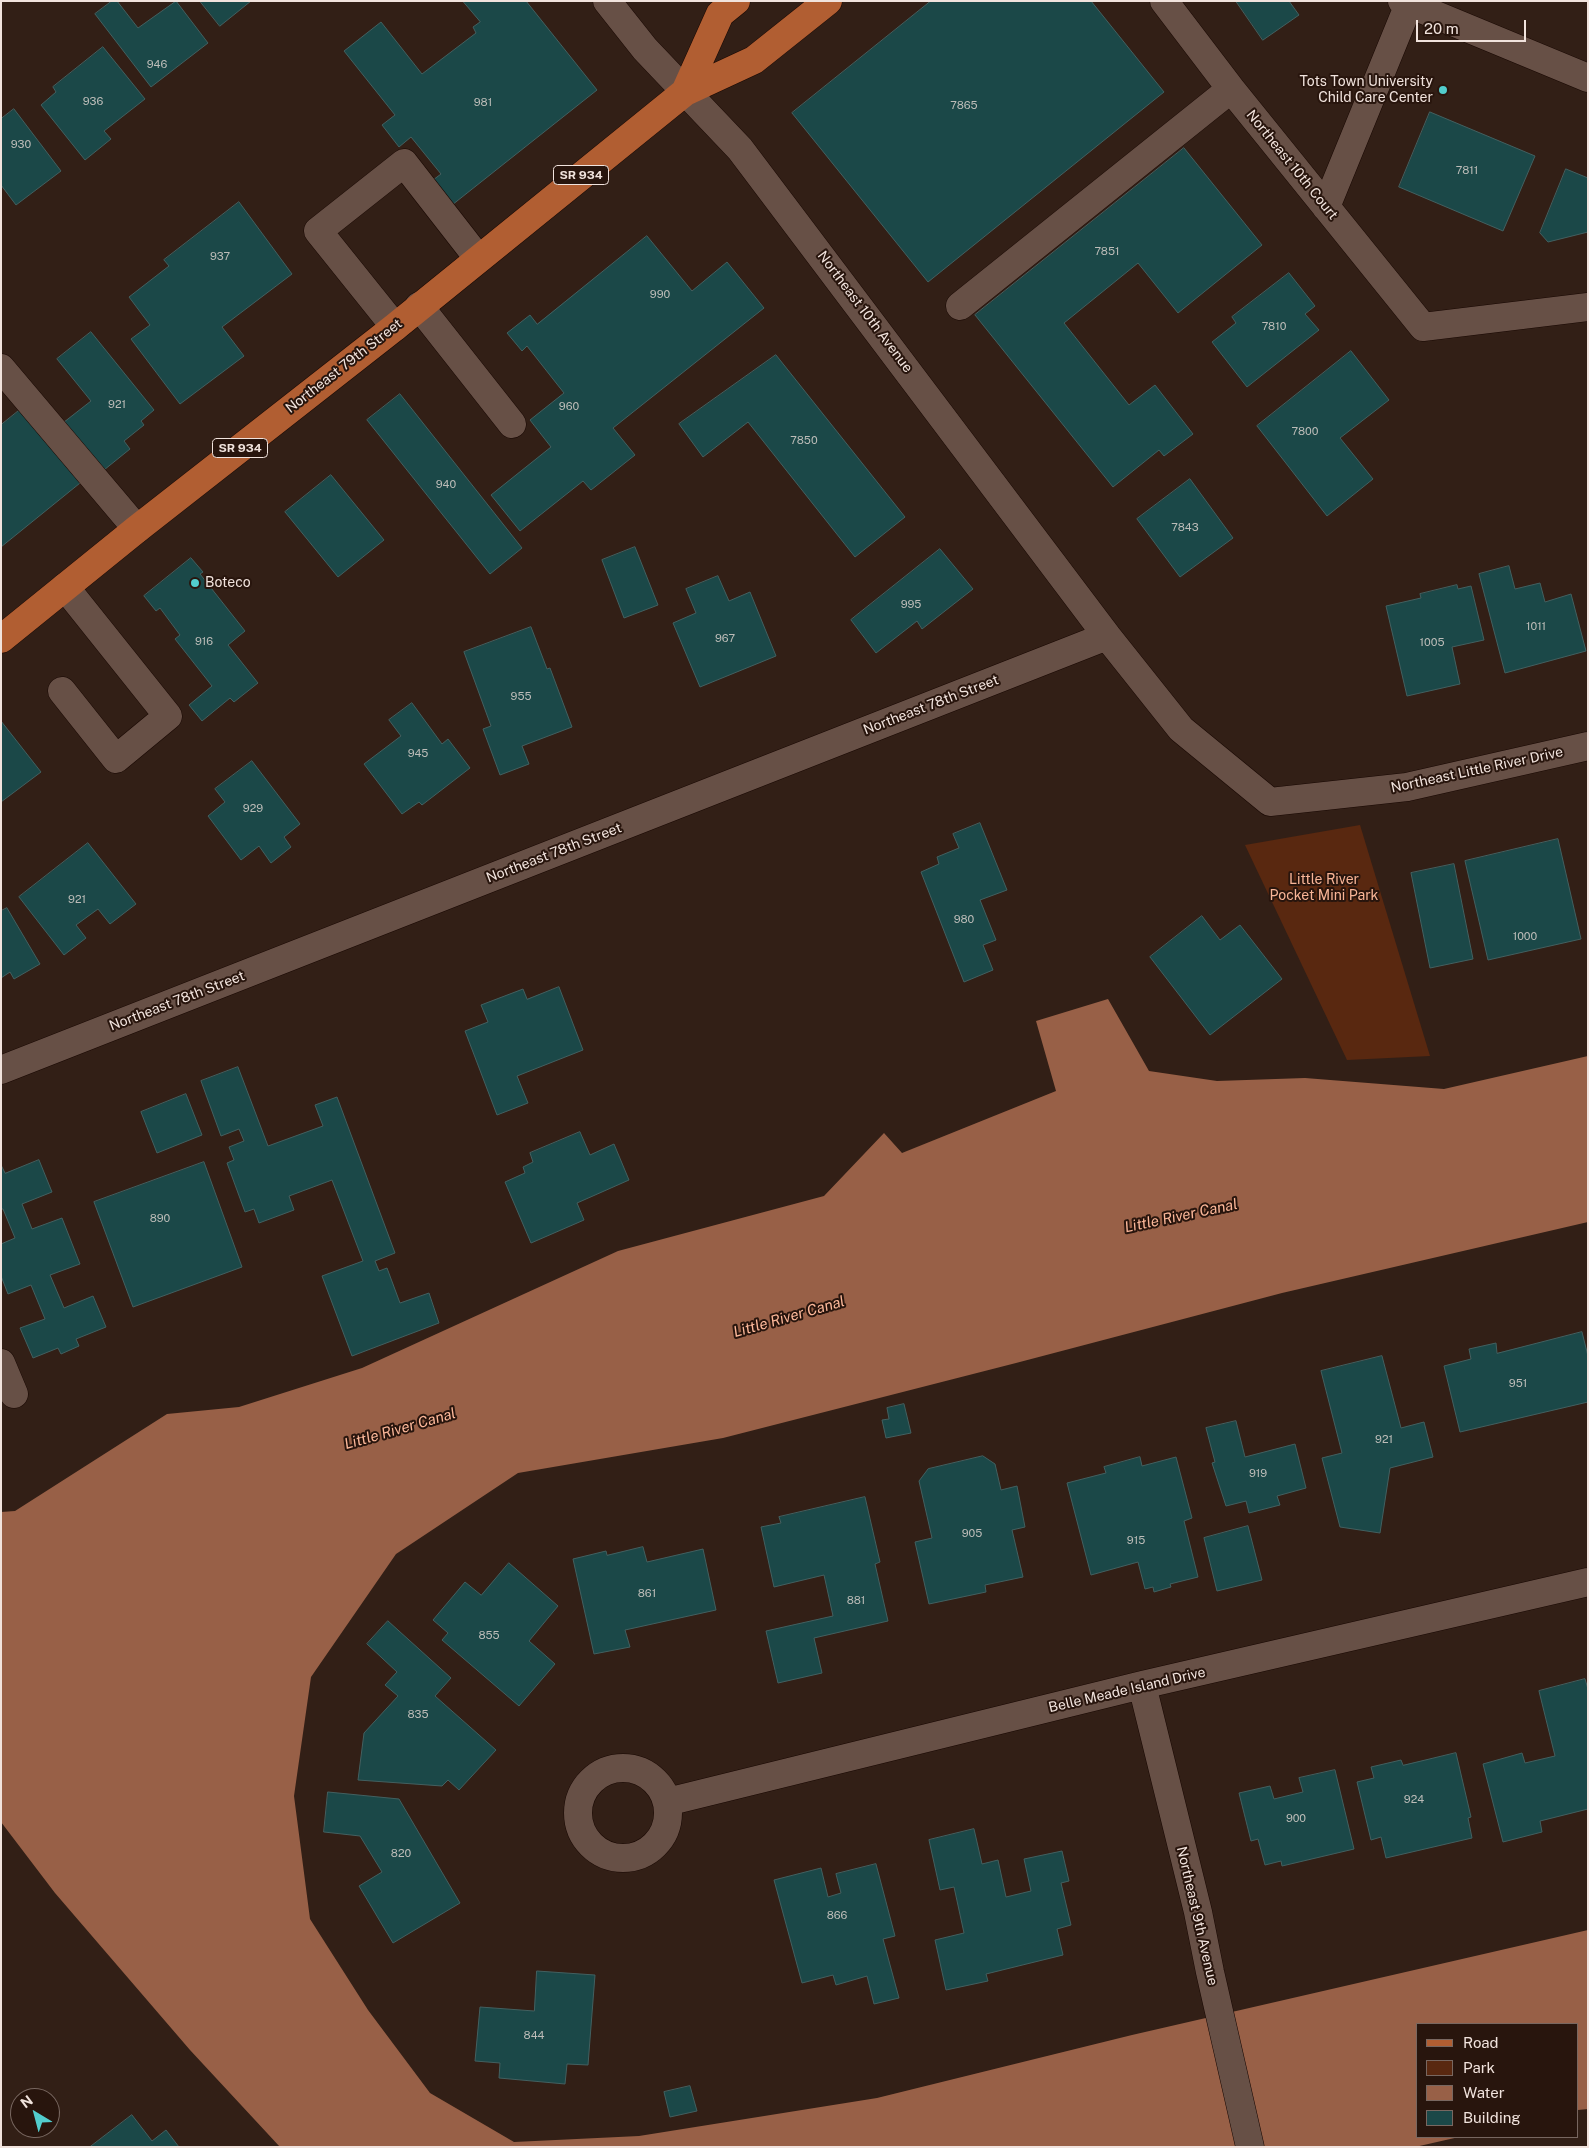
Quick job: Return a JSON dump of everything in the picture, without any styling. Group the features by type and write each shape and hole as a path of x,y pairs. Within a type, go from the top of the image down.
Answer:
{"main road":[{"name":"Northeast 79th Street","path":"685,92 720,14 736,1"},
{"name":"Northeast 79th Street","path":"2,635 394,327 685,92 754,60 828,1"}],"street":[{"name":"Northeast 10th Avenue","path":"607,1 645,49 740,149 781,201 1107,636"},
{"name":"Northeast 10th Court","path":"1164,1 1231,89 1423,327 1588,307"},
{"path":"1326,206 1405,3 1588,78"},
{"path":"960,306 1231,89"},
{"path":"394,327 318,231 404,163 478,258"},
{"path":"419,306 512,424"},
{"path":"1,368 137,529"},
{"path":"62,691 116,759 168,716 65,587"},
{"name":"Northeast Little River Drive","path":"1107,636 1181,729 1270,802 1406,787 1588,746"},
{"name":"Northeast 78th Street","path":"1,1070 1107,636"},
{"path":"1,1363 14,1394"},
{"name":"Belle Meade Island Drive","path":"667,1802 1142,1685 1588,1582"},
{"name":"Northeast 9th Avenue","path":"1142,1685 1198,1912 1250,2147"}],"green space":[{"name":"Little River Pocket Mini Park","path":"1360,825 1430,1056 1347,1060 1245,845"}],"water":[{"name":"Little River Canal","path":"1108,999 1149,1071 1217,1081 1305,1078 1444,1089 1588,1056 1588,1222 1282,1293 723,1438 518,1473 396,1554 311,1677 294,1796 310,1919 368,2010 430,2093 514,2142 639,2136 877,2098 1132,2035 1588,1930 1588,2109 1579,2110 1579,2023 1416,2023 1416,2138 1455,2138 1415,2147 280,2147 190,2050 55,1893 1,1822 1,1512 15,1511 167,1414 239,1407 362,1368 618,1251 824,1196 884,1133 902,1153 1056,1091 1036,1021"}],"building":[{"path":"112,1 117,1 138,28 176,1 208,43 151,87 95,14"},
{"path":"200,1 251,1 220,26"},
{"path":"463,1 526,1 597,90 452,205 433,180 441,174 411,137 399,147 382,125 395,115 344,51 381,22 422,74 476,33 473,27 480,22"},
{"path":"931,1 1091,1 1164,92 928,282 792,113"},
{"path":"1236,1 1289,1 1299,15 1263,40"},
{"path":"103,47 145,99 104,131 111,139 85,160 41,105 56,92 53,87"},
{"path":"14,109 61,171 16,205 1,185 1,119"},
{"path":"1430,112 1535,156 1503,231 1399,187"},
{"path":"1184,148 1262,245 1178,313 1138,263 1064,323 1129,405 1155,385 1193,434 1164,456 1159,450 1113,487 975,315"},
{"path":"1566,169 1588,178 1588,232 1548,242 1540,233"},
{"path":"239,202 292,274 222,327 244,356 180,404 131,339 150,325 129,297 169,266 164,260"},
{"path":"647,236 692,291 727,262 764,308 613,428 635,455 591,490 583,481 520,531 491,495 551,447 530,420 564,393 527,346 522,351 507,333 530,315 537,324"},
{"path":"1289,273 1315,306 1305,314 1319,330 1247,387 1212,342 1236,323 1232,317"},
{"path":"91,332 154,410 141,421 144,425 124,441 130,449 99,474 59,426 91,401 57,359"},
{"path":"1351,351 1389,400 1340,438 1373,479 1327,516 1257,426"},
{"path":"776,355 905,517 855,557 748,422 703,457 679,424"},
{"path":"400,394 522,548 490,574 367,420"},
{"path":"26,405 85,479 1,547 1,425"},
{"path":"331,475 384,540 338,577 285,512"},
{"path":"1190,479 1233,538 1180,577 1137,519"},
{"path":"635,547 658,605 624,618 602,560"},
{"path":"940,549 973,589 922,629 917,621 876,653 851,620"},
{"path":"191,558 203,572 200,574 245,631 228,645 258,683 234,702 230,698 202,721 189,705 212,686 175,639 180,635 160,608 156,611 144,596"},
{"path":"1509,566 1515,589 1540,583 1545,602 1571,594 1586,651 1505,673 1479,574"},
{"path":"718,576 729,601 750,592 776,656 700,687 673,623 696,613 686,589"},
{"path":"1457,585 1458,589 1471,586 1484,640 1452,647 1460,684 1407,696 1386,606 1421,598 1420,594"},
{"path":"531,627 547,669 550,668 572,727 522,746 529,764 500,775 483,729 491,726 464,652"},
{"path":"412,703 442,744 448,739 470,768 422,805 419,802 402,814 364,764 401,736 389,720"},
{"path":"1,721 41,772 1,802"},
{"path":"252,761 300,824 284,837 291,847 271,863 259,846 241,860 208,816 225,802 215,789"},
{"path":"980,823 1007,890 980,900 996,940 983,945 993,970 964,982 921,872 939,864 937,857 959,848 953,834"},
{"path":"1558,839 1581,939 1488,960 1465,861"},
{"path":"88,843 136,904 110,924 98,909 76,925 86,938 64,955 19,897"},
{"path":"1454,864 1473,959 1430,968 1411,873"},
{"path":"7,908 40,964 14,979 10,972 1,978 1,911"},
{"path":"1202,916 1220,940 1240,925 1282,979 1210,1035 1150,957"},
{"path":"559,987 583,1050 517,1076 528,1103 497,1115 465,1031 488,1022 481,1005 523,989 527,999"},
{"path":"238,1067 268,1146 323,1126 315,1105 337,1097 395,1253 375,1261 379,1271 387,1268 400,1303 429,1293 439,1323 352,1356 322,1276 363,1261 332,1180 289,1196 294,1210 259,1223 254,1209 245,1212 227,1163 234,1160 229,1147 244,1141 239,1129 221,1136 201,1081"},
{"path":"186,1094 202,1135 157,1153 141,1112"},
{"path":"580,1132 590,1155 614,1144 629,1180 577,1203 584,1220 531,1243 505,1182 525,1173 523,1167 533,1162 530,1153"},
{"path":"39,1160 52,1192 22,1204 32,1229 62,1218 80,1264 50,1275 64,1308 93,1296 106,1327 76,1339 79,1346 61,1354 58,1348 33,1358 20,1328 45,1319 31,1285 8,1294 1,1276 1,1244 15,1238 3,1209 1,1209 1,1165 5,1173"},
{"path":"204,1162 242,1267 133,1307 94,1202"},
{"path":"1582,1332 1588,1356 1588,1402 1460,1432 1444,1366 1471,1359 1469,1349 1496,1343 1497,1353"},
{"path":"1382,1356 1401,1428 1424,1422 1433,1457 1390,1468 1380,1533 1340,1527 1322,1458 1342,1453 1321,1371"},
{"path":"904,1404 911,1433 886,1438 882,1420 889,1419 887,1408"},
{"path":"1236,1421 1245,1457 1295,1444 1306,1488 1277,1496 1280,1505 1249,1513 1246,1501 1226,1506 1212,1463 1215,1462 1206,1428"},
{"path":"983,1456 995,1464 1001,1490 1017,1486 1025,1527 1012,1530 1023,1577 985,1585 986,1592 929,1604 915,1542 932,1538 919,1481 928,1469"},
{"path":"1140,1457 1142,1466 1176,1457 1192,1518 1184,1521 1198,1577 1170,1584 1171,1587 1154,1592 1153,1587 1145,1589 1138,1562 1091,1575 1067,1483 1106,1473 1104,1467"},
{"path":"865,1497 880,1562 875,1564 888,1621 814,1638 822,1673 778,1683 766,1631 833,1616 824,1575 774,1587 761,1527 781,1523 779,1517"},
{"path":"1248,1526 1262,1580 1217,1591 1204,1538"},
{"path":"643,1547 647,1562 703,1549 716,1610 625,1630 630,1647 594,1654 573,1559 606,1551 607,1555"},
{"path":"509,1563 558,1606 529,1641 555,1664 519,1706 442,1640 448,1633 433,1620 465,1582 481,1595"},
{"path":"388,1621 451,1678 435,1696 496,1750 459,1790 448,1780 442,1786 358,1780 364,1733 398,1696 385,1685 397,1672 367,1644"},
{"path":"1585,1679 1588,1689 1588,1809 1540,1821 1542,1832 1503,1842 1483,1764 1522,1753 1525,1763 1555,1756 1539,1691"},
{"path":"1456,1753 1471,1817 1468,1818 1472,1838 1386,1858 1381,1837 1371,1840 1357,1782 1374,1778 1371,1767 1401,1760 1403,1765"},
{"path":"1335,1770 1354,1849 1282,1866 1281,1861 1265,1865 1258,1839 1251,1841 1239,1793 1270,1786 1274,1799 1303,1792 1299,1778"},
{"path":"328,1792 399,1799 460,1903 393,1943 359,1886 382,1872 360,1836 324,1832"},
{"path":"974,1829 982,1864 998,1860 1006,1897 1031,1891 1024,1859 1062,1851 1069,1881 1061,1883 1071,1925 1057,1929 1063,1955 986,1974 988,1981 946,1990 935,1940 964,1933 954,1887 940,1890 929,1840"},
{"path":"876,1864 895,1936 883,1939 899,1998 874,2004 867,1976 836,1985 833,1975 802,1983 774,1880 821,1868 828,1897 841,1893 836,1874"},
{"path":"537,1971 595,1975 588,2065 567,2064 565,2084 499,2078 500,2063 475,2061 480,2007 534,2011"},
{"path":"690,2086 697,2111 670,2117 664,2092"},
{"path":"132,2115 152,2141 166,2130 179,2147 90,2147"}],"place":[{"name":"Tots Town University Child Care Center","path":"1443,90"},
{"name":"Boteco","path":"195,583"}]}
